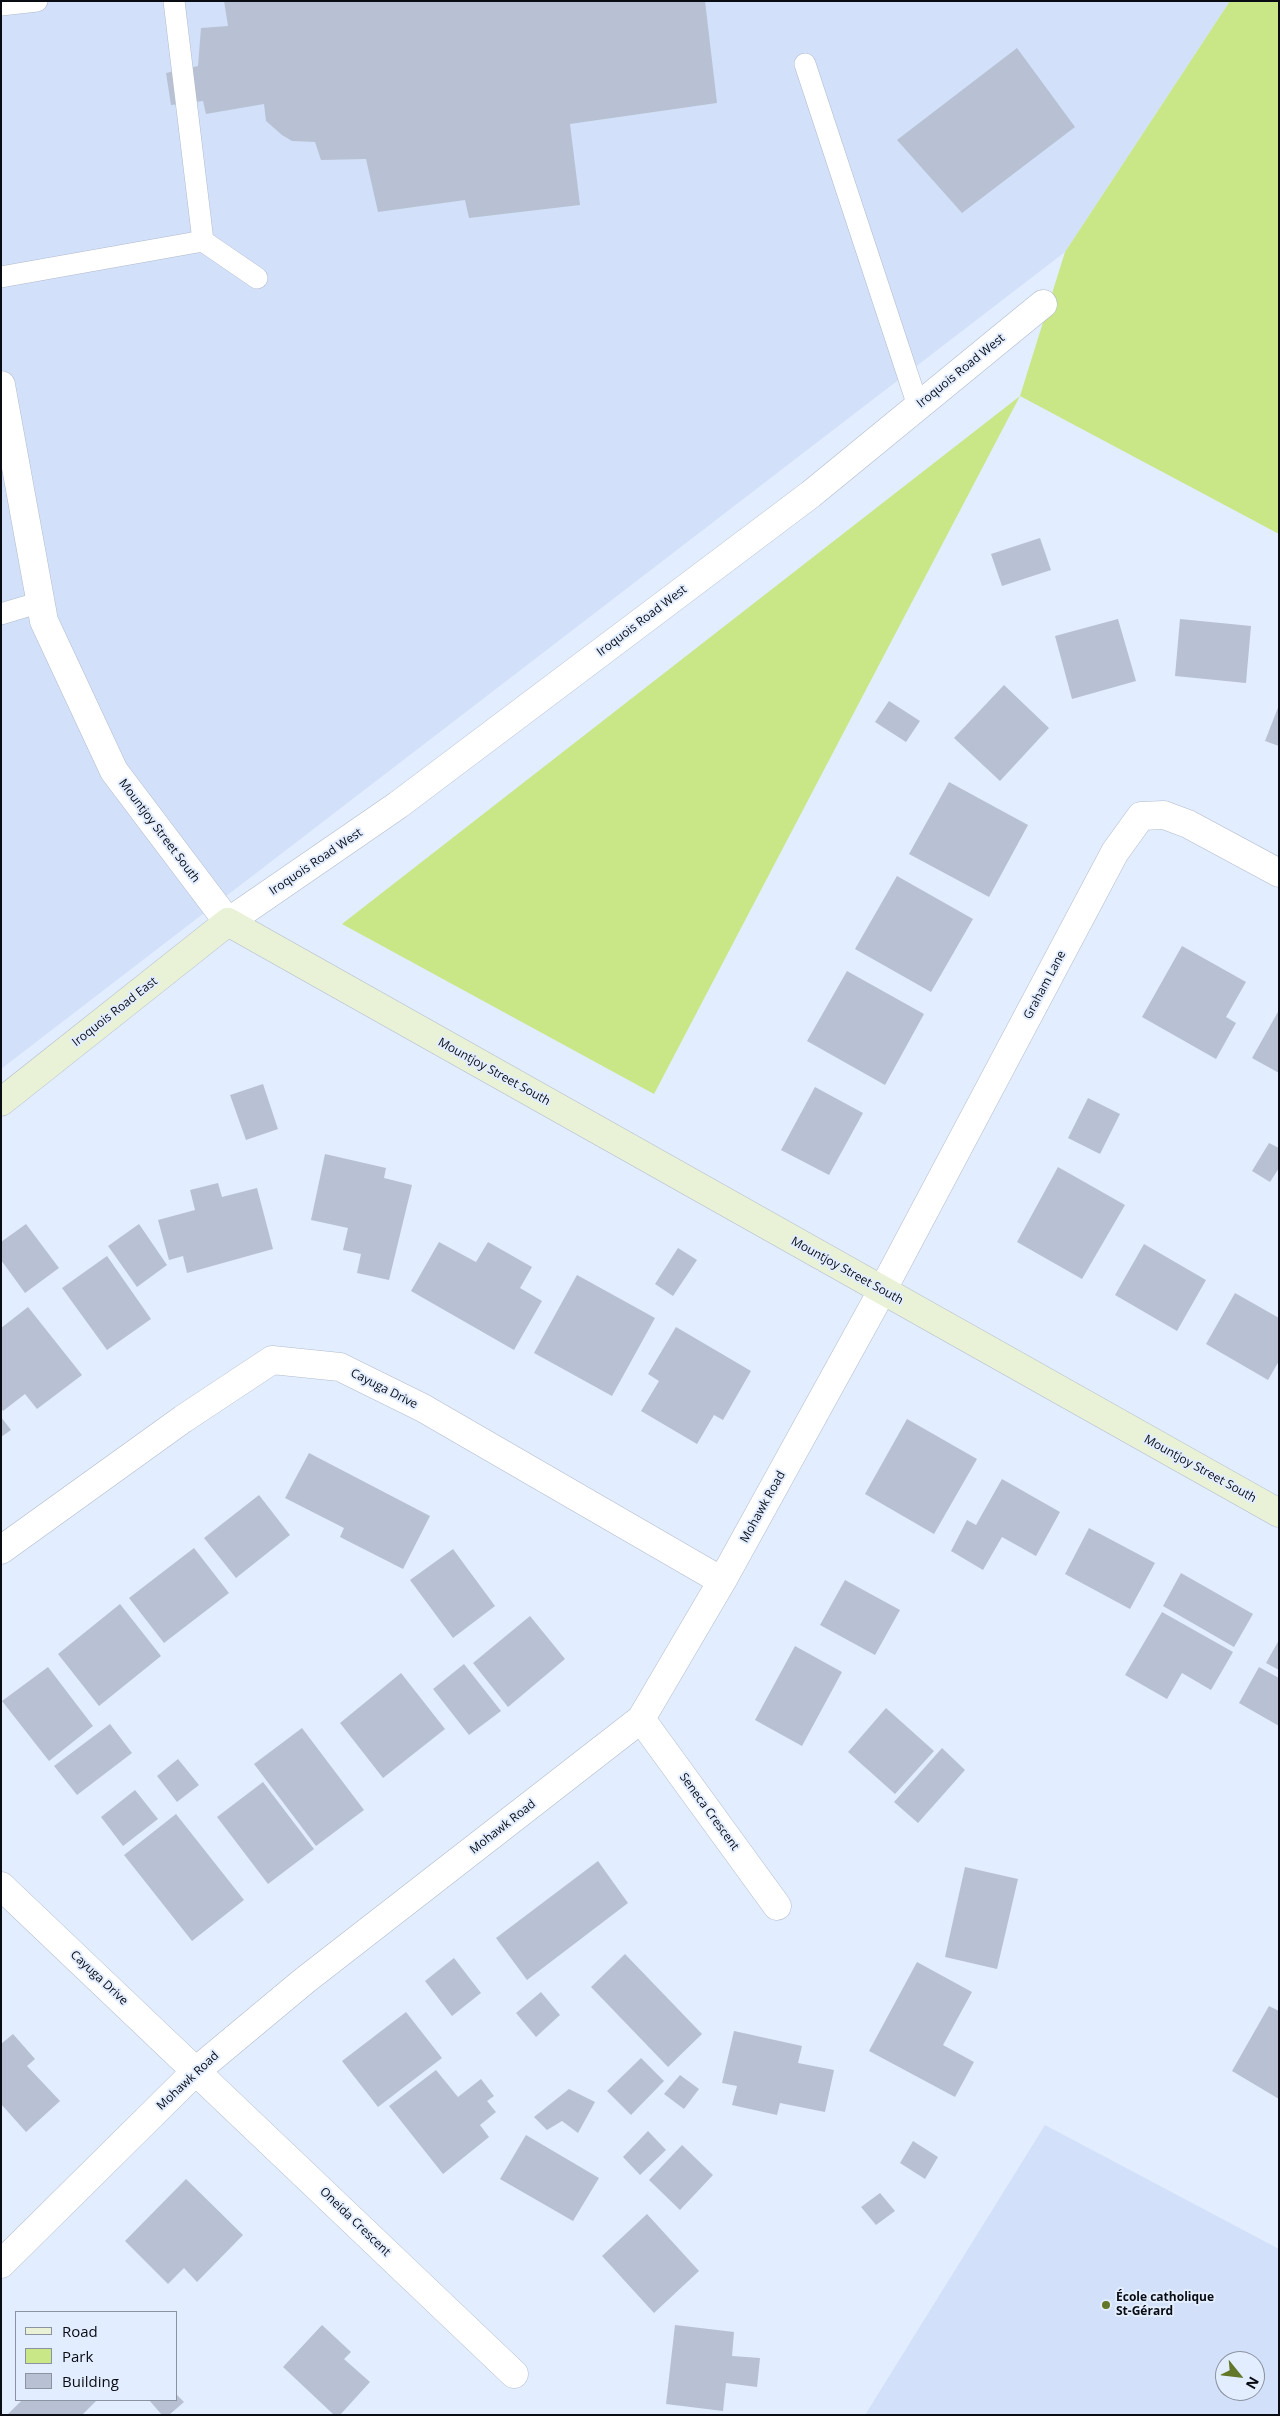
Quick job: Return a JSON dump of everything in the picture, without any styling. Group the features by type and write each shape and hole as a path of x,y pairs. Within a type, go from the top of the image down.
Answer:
{"street":[{"name":"Iroquois Road West","path":"228,922 398,805 811,494 1043,304"},
{"name":"Mountjoy Street South","path":"1,385 44,621 114,771 228,922 1279,1513"},
{"name":"Graham Lane","path":"882,1291 1116,852 1140,816 1164,815 1188,824 1279,873"},
{"name":"Iroquois Road East","path":"1,1102 228,922"},
{"name":"Mohawk Road","path":"1,2264 196,2071 304,1981 641,1719 722,1581 882,1291"},
{"name":"Cayuga Drive","path":"1,1550 183,1420 272,1360 340,1367 423,1408 722,1581"},
{"name":"Seneca Crescent","path":"641,1719 777,1906"},
{"name":"Cayuga Drive","path":"1,1886 196,2071"},
{"name":"Oneida Crescent","path":"196,2071 514,2374"}],"lane":[{"path":"1,6 37,1"},
{"path":"174,1 203,241"},
{"path":"804,64 918,406"},
{"path":"1,277 203,241 257,278"},
{"path":"1,614 41,602"}],"shaded area":[{"path":"1,1 1230,1 1065,252 1,1069"},
{"name":"École catholique St-Gérard","path":"1045,2125 1279,2249 1279,2415 865,2415"}],"green space":[{"path":"1230,1 1279,1 1279,534 1020,396 1065,252"},
{"path":"1020,396 654,1094 342,924"}],"building":[{"path":"224,1 705,1 717,103 570,124 580,205 469,218 465,200 378,212 366,159 321,160 315,142 292,141 266,121 264,104 206,114 203,101 171,105 166,73 198,66 201,28 228,26"},
{"path":"1017,48 1075,127 962,213 897,140"},
{"path":"1040,538 1051,570 1002,586 991,554"},
{"path":"1118,619 1136,681 1072,699 1055,636"},
{"path":"1180,619 1251,626 1246,683 1175,676"},
{"path":"1004,685 1049,728 1000,781 954,738"},
{"path":"889,701 920,721 906,742 875,722"},
{"path":"1279,705 1279,746 1265,741"},
{"path":"949,782 1028,825 989,897 909,854"},
{"path":"897,876 973,919 931,992 855,949"},
{"path":"1182,946 1246,982 1226,1017 1236,1023 1216,1059 1142,1017"},
{"path":"847,971 924,1014 885,1085 807,1041"},
{"path":"1279,1010 1279,1073 1252,1058"},
{"path":"263,1084 278,1129 246,1140 230,1095"},
{"path":"815,1087 863,1113 829,1175 781,1150"},
{"path":"1088,1098 1120,1114 1100,1154 1068,1138"},
{"path":"1269,1143 1279,1148 1279,1168 1270,1182 1252,1171"},
{"path":"325,1154 386,1168 384,1178 412,1185 389,1280 357,1273 361,1254 343,1250 348,1228 311,1220"},
{"path":"1058,1167 1125,1205 1082,1279 1017,1242"},
{"path":"218,1183 222,1197 257,1188 273,1249 187,1273 183,1256 169,1260 158,1220 195,1210 190,1190"},
{"path":"26,1224 59,1268 25,1293 1,1260 1,1242"},
{"path":"139,1224 167,1265 137,1287 108,1246"},
{"path":"439,1242 476,1262 488,1242 532,1267 520,1288 542,1301 514,1350 411,1291"},
{"path":"1144,1244 1206,1280 1177,1331 1115,1295"},
{"path":"678,1248 697,1260 673,1296 655,1284"},
{"path":"107,1256 151,1319 107,1350 62,1288"},
{"path":"577,1275 655,1318 612,1396 534,1353"},
{"path":"1235,1293 1279,1318 1279,1361 1268,1380 1206,1344"},
{"path":"28,1307 82,1375 37,1409 25,1394 3,1411 1,1408 1,1328"},
{"path":"676,1327 751,1371 723,1420 714,1415 697,1444 641,1411 659,1381 648,1374"},
{"path":"1,1417 11,1430 1,1437"},
{"path":"907,1419 977,1459 934,1534 865,1494"},
{"path":"309,1453 430,1516 403,1569 340,1537 344,1528 285,1498"},
{"path":"1002,1479 1060,1512 1036,1556 1002,1537 983,1570 951,1551 967,1520 976,1525"},
{"path":"259,1495 290,1535 236,1578 204,1538"},
{"path":"1089,1528 1155,1563 1130,1609 1065,1574"},
{"path":"194,1548 229,1593 164,1643 129,1598"},
{"path":"453,1549 495,1606 453,1638 410,1580"},
{"path":"1181,1573 1253,1614 1234,1647 1163,1606"},
{"path":"845,1580 900,1610 875,1655 820,1625"},
{"path":"120,1604 161,1656 99,1706 58,1654"},
{"path":"1162,1612 1233,1652 1211,1690 1182,1673 1167,1699 1125,1675"},
{"path":"530,1616 565,1659 508,1707 473,1663"},
{"path":"1279,1640 1279,1670 1266,1663"},
{"path":"795,1646 842,1672 802,1746 755,1720"},
{"path":"464,1664 501,1711 469,1735 433,1689"},
{"path":"48,1667 93,1726 49,1761 2,1701"},
{"path":"1259,1667 1279,1678 1279,1726 1239,1703"},
{"path":"401,1673 445,1729 383,1778 340,1723"},
{"path":"886,1708 934,1751 895,1794 848,1752"},
{"path":"110,1724 132,1753 77,1795 54,1766"},
{"path":"302,1728 364,1810 316,1846 254,1764"},
{"path":"942,1748 965,1770 918,1823 894,1802"},
{"path":"178,1759 199,1785 177,1802 157,1776"},
{"path":"263,1782 314,1849 268,1884 217,1817"},
{"path":"135,1790 158,1819 123,1846 101,1817"},
{"path":"176,1814 244,1900 192,1941 124,1855"},
{"path":"598,1861 628,1903 527,1980 496,1938"},
{"path":"965,1867 1018,1879 997,1969 945,1957"},
{"path":"625,1954 702,2034 668,2067 591,1987"},
{"path":"454,1958 481,1993 452,2016 425,1981"},
{"path":"917,1962 972,1992 943,2045 974,2062 955,2097 869,2051"},
{"path":"541,1992 560,2015 536,2037 516,2013"},
{"path":"1269,2006 1279,2011 1279,2099 1232,2071"},
{"path":"406,2012 442,2058 378,2107 342,2061"},
{"path":"734,2031 802,2046 798,2063 834,2070 825,2112 780,2103 777,2115 732,2105 737,2086 722,2083"},
{"path":"13,2034 35,2059 27,2066 60,2101 26,2132 1,2104 1,2044"},
{"path":"641,2058 664,2081 631,2115 607,2091"},
{"path":"436,2070 458,2097 481,2079 494,2096 487,2101 496,2112 480,2125 489,2137 443,2174 389,2106"},
{"path":"680,2075 699,2089 684,2109 664,2094"},
{"path":"569,2089 595,2102 578,2133 562,2121 547,2130 534,2117"},
{"path":"648,2131 666,2150 640,2175 623,2157"},
{"path":"526,2135 599,2178 573,2221 500,2179"},
{"path":"913,2141 938,2157 925,2179 900,2163"},
{"path":"682,2145 713,2175 680,2210 649,2180"},
{"path":"186,2179 243,2235 197,2282 184,2268 168,2284 125,2241"},
{"path":"880,2193 895,2211 876,2225 861,2207"},
{"path":"647,2214 699,2271 654,2313 602,2256"},
{"path":"322,2325 351,2352 344,2359 370,2382 340,2415 334,2415 283,2367"},
{"path":"675,2325 734,2332 732,2356 760,2358 757,2387 726,2383 723,2411 666,2404"},
{"path":"178,2396 184,2402 169,2415 162,2415 150,2401 178,2401"},
{"path":"21,2401 96,2401 82,2415 7,2415"}],"place":[{"name":"École catholique St-Gérard","path":"1106,2305"}]}
